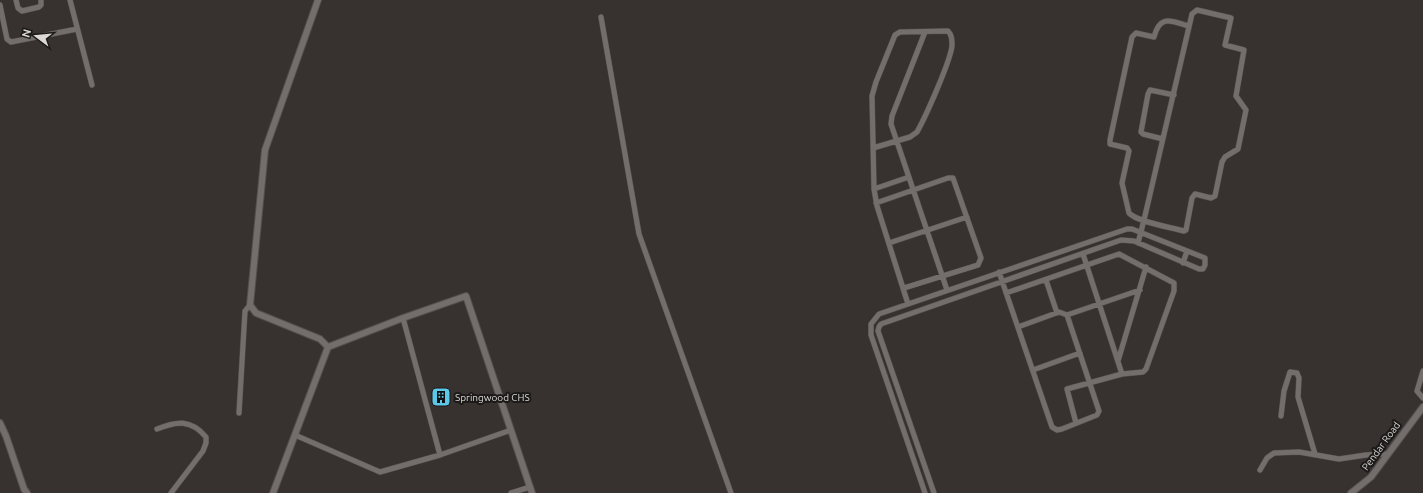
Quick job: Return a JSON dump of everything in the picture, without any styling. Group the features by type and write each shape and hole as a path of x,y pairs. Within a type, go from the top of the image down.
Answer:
{"street":[{"path":"16,0 18,8 22,11 41,5 41,0"},
{"path":"70,0 92,85"},
{"path":"239,413 245,311 250,305 265,150 318,0"},
{"path":"0,5 7,39 11,42 77,29"},
{"path":"1138,243 1142,233 1144,220 1192,14 1197,10 1231,18 1225,45 1244,50 1236,96 1246,110 1238,148 1225,157 1222,162 1215,196 1212,198 1195,194 1192,198 1186,230 1184,231 1144,220 1132,216 1129,212 1123,188 1129,151 1126,148 1110,144 1110,140 1132,37 1136,33 1154,37 1156,27 1163,21 1167,20 1189,26"},
{"path":"601,17 639,234 731,493"},
{"path":"873,148 910,137 917,132 949,57 952,42 950,33 900,32 893,38 874,89 873,148 874,189 876,203 908,304"},
{"path":"925,32 892,116 891,124 947,290"},
{"path":"1163,139 1143,134 1141,132 1148,94 1150,90 1154,90 1174,95"},
{"path":"874,189 909,177"},
{"path":"876,203 948,178 953,178 981,258 980,263 904,288"},
{"path":"889,243 967,217"},
{"path":"879,327 888,321 1121,240 1128,240 1138,243 1199,270 1206,265 1206,258 1132,229 1122,230 879,314 871,324 871,335 924,493"},
{"path":"1183,263 1187,251"},
{"path":"1083,254 1122,374"},
{"path":"1006,293 1118,254 1170,280 1175,286 1148,366 1143,372 1122,374 1067,390 1076,423"},
{"path":"1118,362 1146,267"},
{"path":"999,272 1052,426 1057,430 1099,413 1067,315 1062,312 1057,313 1018,327"},
{"path":"1046,280 1057,313"},
{"path":"1067,315 1140,290"},
{"path":"275,492 328,347 402,318 466,296 531,490 511,493"},
{"path":"250,305 256,312 320,339 328,347"},
{"path":"402,318 440,455"},
{"path":"871,324 879,327"},
{"path":"879,327 878,331 934,493"},
{"path":"1033,370 1080,353"},
{"path":"1423,371 1417,391 1423,398"},
{"path":"1281,416 1290,372 1297,373 1299,378 1298,397 1315,454"},
{"name":"Pendar Road","path":"1355,492 1371,477 1386,454 1423,406"},
{"path":"157,429 173,422 196,427 206,437 206,444 203,451 171,493"},
{"path":"0,423 24,489 27,493"},
{"path":"295,435 380,472 440,455 511,430"},
{"path":"1260,470 1267,458 1274,453 1299,452 1339,459 1386,454"}],"place":[{"name":"Springwood CHS","path":"441,397"}]}
